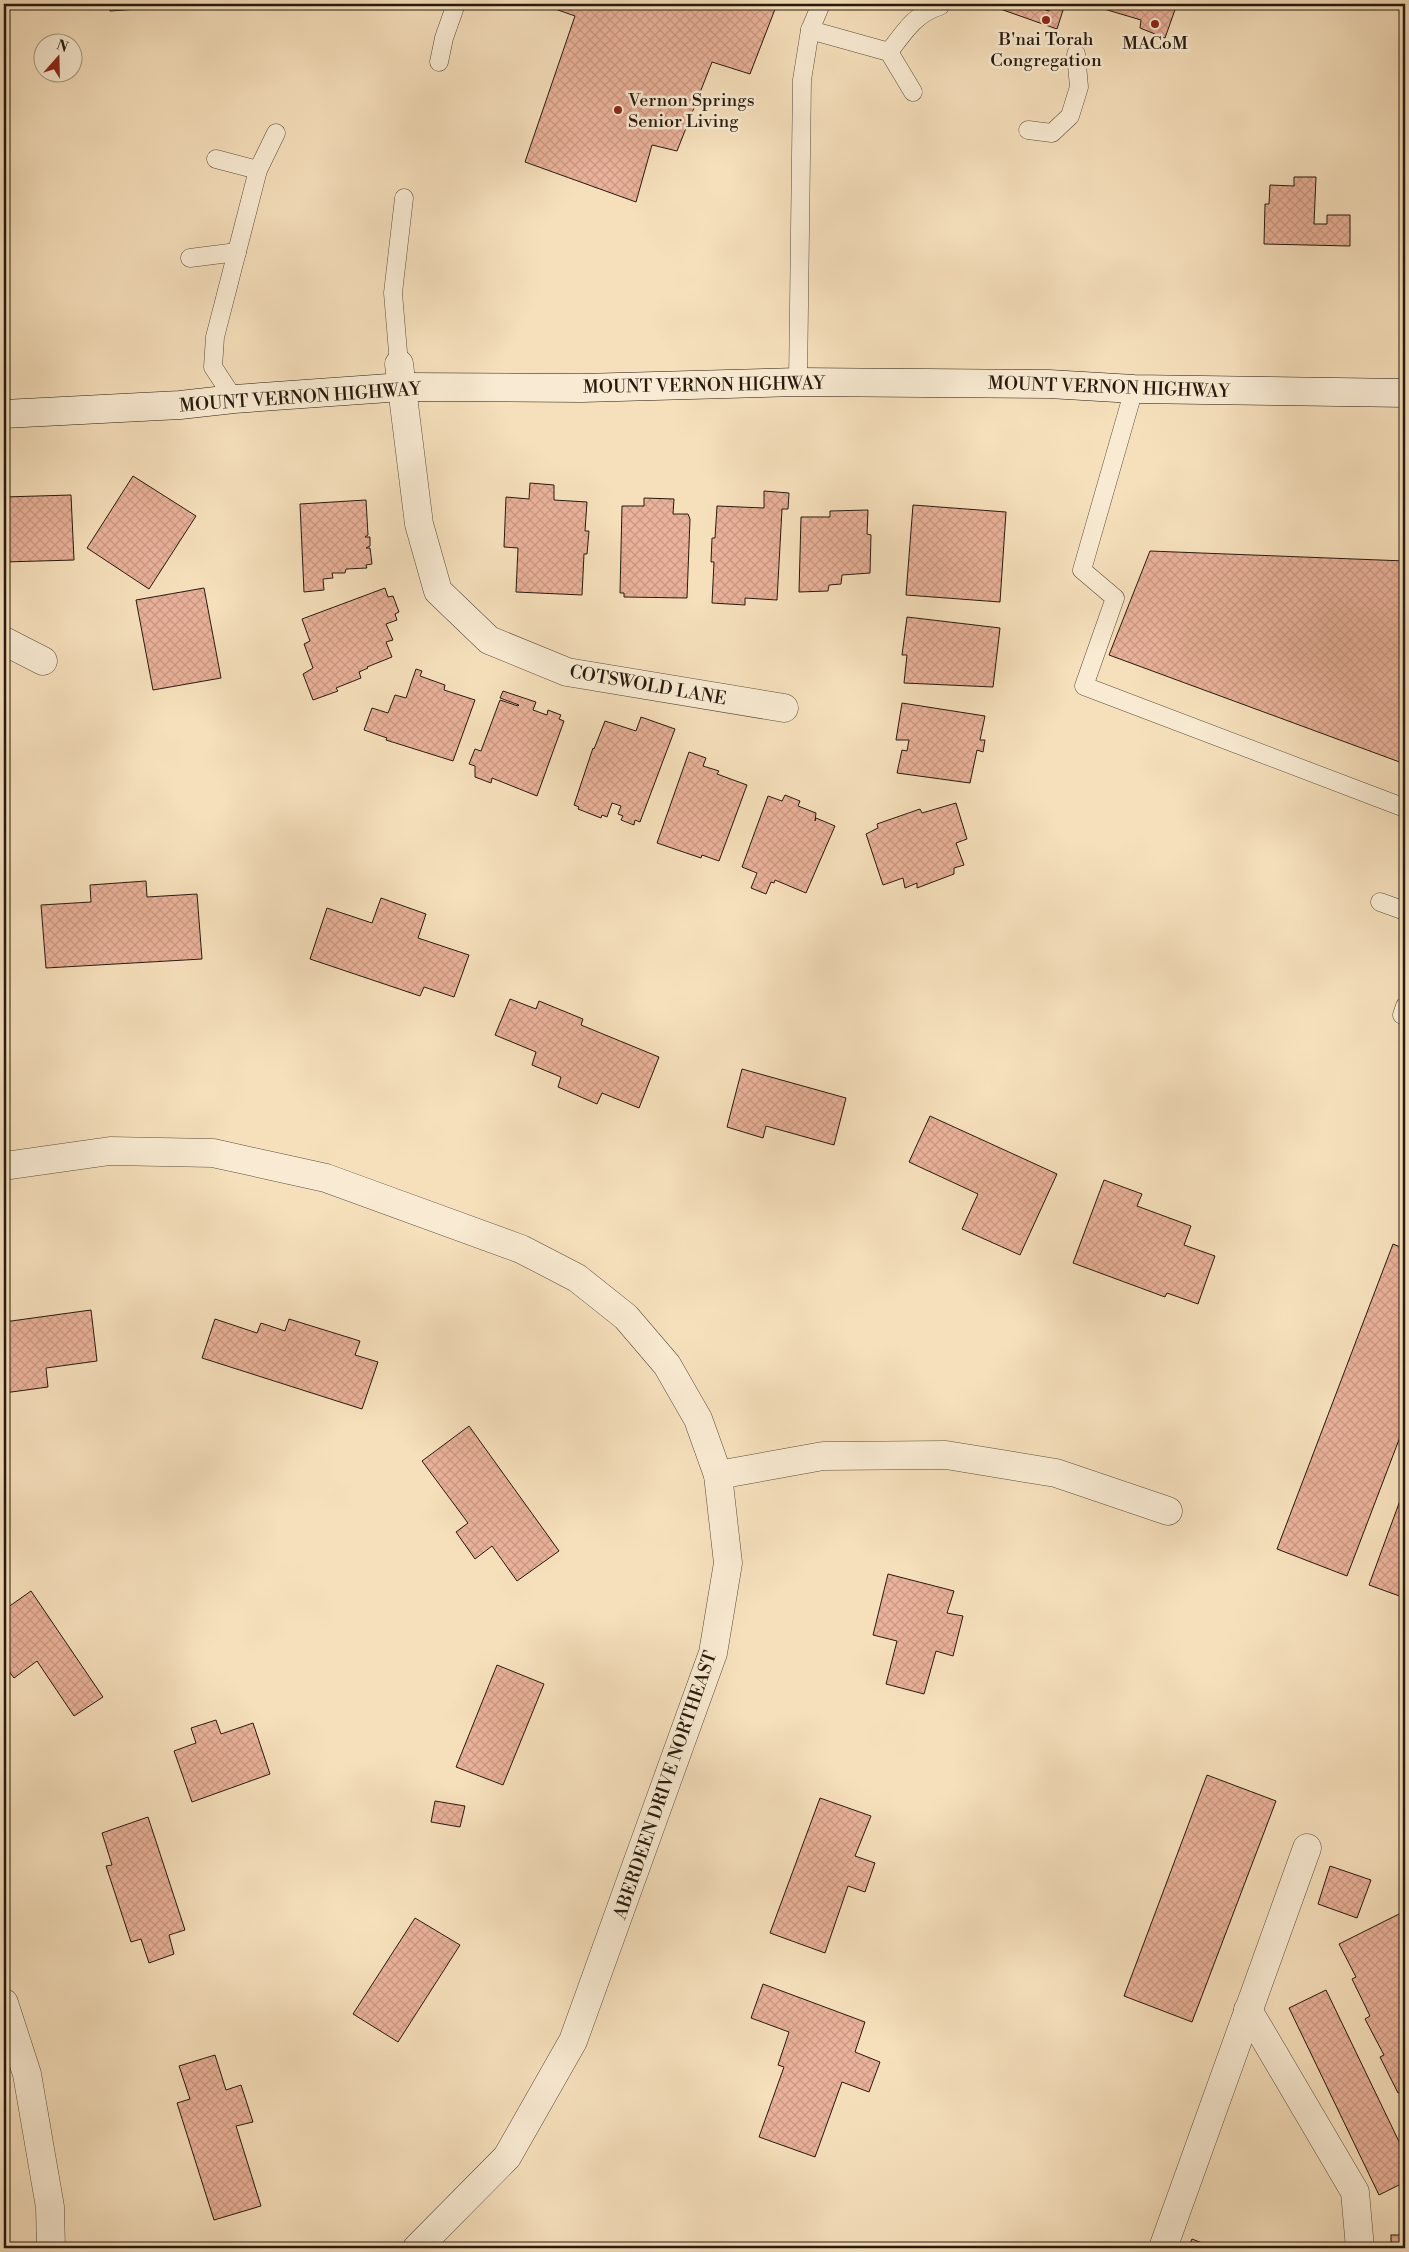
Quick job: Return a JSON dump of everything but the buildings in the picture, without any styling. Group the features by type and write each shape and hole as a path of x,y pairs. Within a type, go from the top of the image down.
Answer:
{"street":[{"name":"MOUNT VERNON HIGHWAY","path":"4,414 180,406 401,376 582,388 798,382 1049,384 1134,389 1405,393"},
{"name":"COTSWOLD LANE","path":"401,376 419,524 438,591 489,640 568,672 784,708"},
{"path":"4,641 43,661"},
{"name":"ABERDEEN DRIVE NORTHEAST","path":"4,1166 110,1151 213,1153 326,1178 521,1250 577,1278 626,1317 667,1365 698,1419 718,1475 728,1564 713,1654 573,2042 507,2157 417,2248"},
{"path":"718,1475 822,1456 946,1455 1056,1472 1168,1510"},
{"path":"1163,2248 1307,1848"},
{"path":"4,2003 27,2074 50,2207 51,2248"},
{"path":"1248,2010 1355,2192 1360,2248"}],"lane":[{"path":"438,62 456,4"},
{"path":"798,382 802,80 810,30 821,4"},
{"path":"889,52 915,18 926,10 940,6"},
{"path":"810,30 889,52 913,92"},
{"path":"1028,130 1052,134 1070,116 1079,87 1076,54"},
{"path":"234,399 213,367 215,337 258,170 276,133"},
{"path":"216,159 258,170"},
{"path":"401,376 393,293 404,198"},
{"path":"190,258 237,252"},
{"path":"1134,389 1082,570 1115,598 1084,686 1405,808"},
{"path":"1380,902 1405,911"}],"place":[{"name":"B'nai Torah Congregation","path":"1046,20"},
{"name":"MACoM","path":"1155,24"},
{"name":"Vernon Springs Senior Living","path":"618,110"}]}
